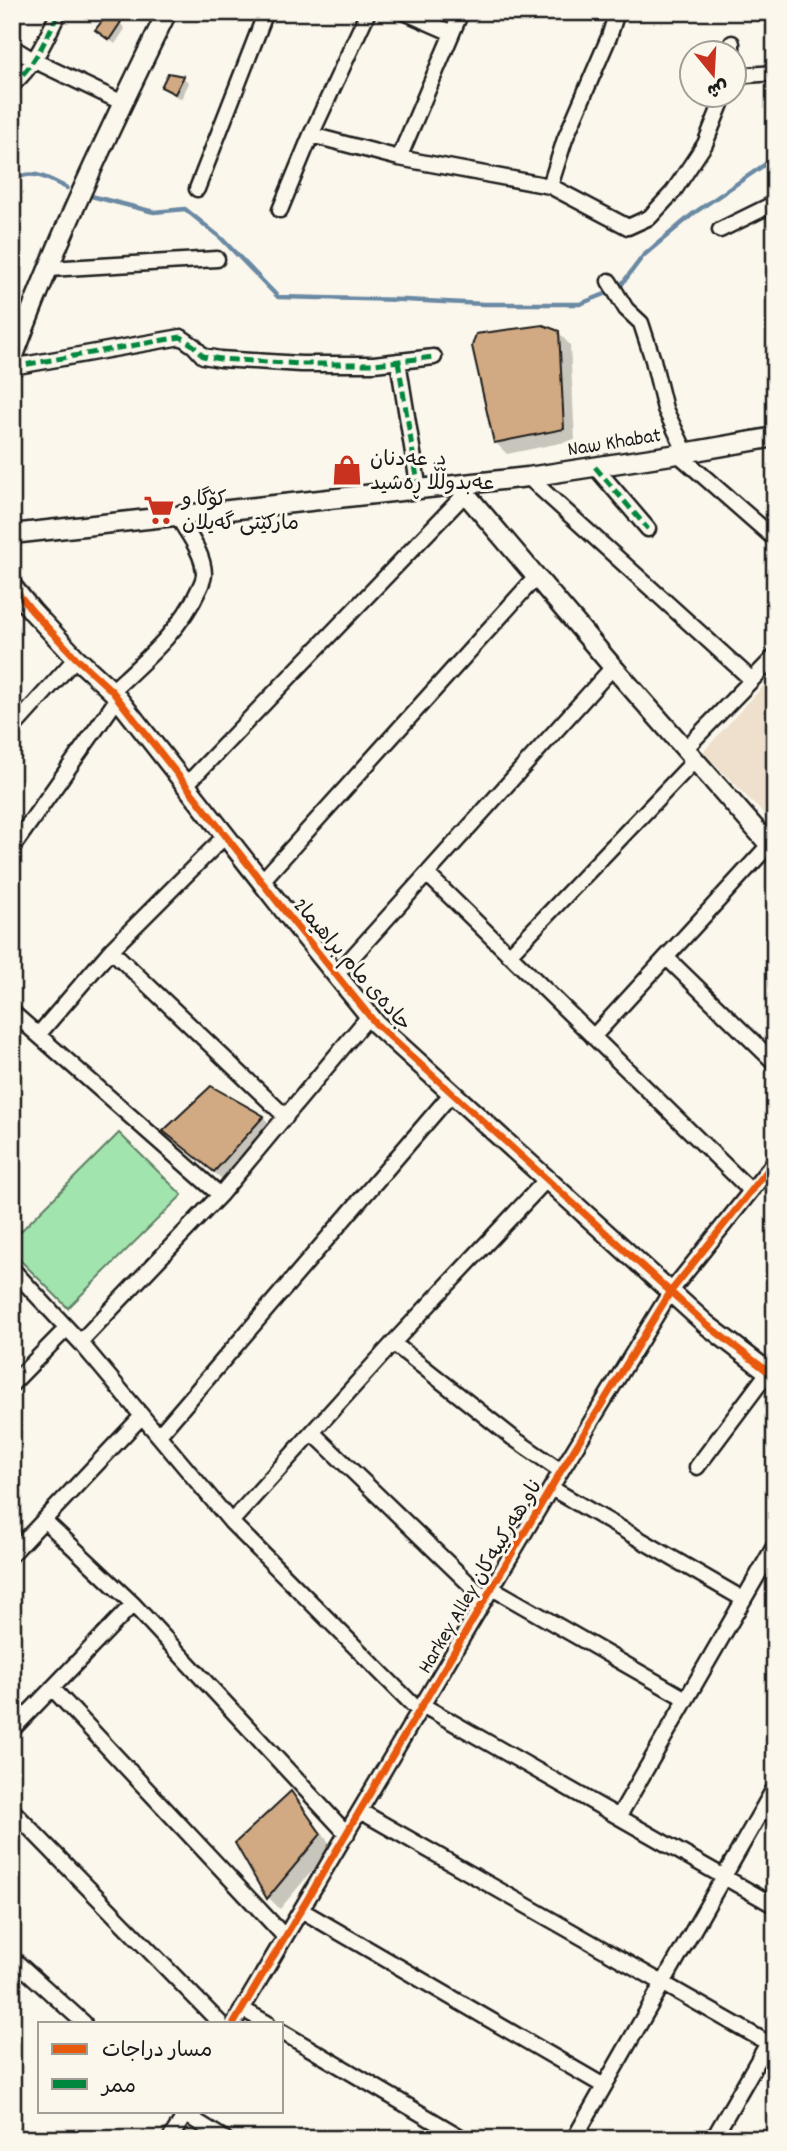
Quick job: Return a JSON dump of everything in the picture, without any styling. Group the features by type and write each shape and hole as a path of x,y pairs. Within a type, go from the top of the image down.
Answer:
{"street":[{"path":"12,85 35,61 59,12"},
{"path":"12,361 49,269 167,12"},
{"path":"197,189 266,12"},
{"path":"280,210 311,135 368,12"},
{"path":"404,12 452,33"},
{"path":"399,158 461,12"},
{"path":"550,186 565,139 617,12"},
{"path":"12,47 35,61 123,103"},
{"path":"748,75 775,73"},
{"path":"311,135 399,158 550,186 628,227 650,217 673,192 705,144 719,108"},
{"path":"720,230 775,203"},
{"path":"49,269 217,259"},
{"path":"609,281 626,309 641,323 665,409 682,454 775,539"},
{"path":"12,367 181,337 203,356 220,359 337,365 435,357"},
{"path":"398,361 419,490"},
{"name":"Naw Khabat","path":"12,534 419,490 463,490 775,437"},
{"path":"595,467 648,529"},
{"path":"528,477 752,680"},
{"path":"186,786 463,490 772,848 593,1037"},
{"path":"12,848 115,695 192,605 204,576 202,564 195,546 177,516"},
{"path":"261,882 536,577"},
{"name":"جادەی مام براهیما2","path":"12,586 76,659 115,695 369,1016 707,1325 773,1371"},
{"path":"509,955 690,755 775,656"},
{"path":"12,729 76,659"},
{"path":"336,975 614,667"},
{"path":"38,1035 111,950 225,836"},
{"path":"427,874 750,1190"},
{"path":"111,950 286,1117"},
{"path":"667,958 775,1063"},
{"path":"80,1342 220,1195 369,1016"},
{"path":"15,1019 38,1035 220,1195"},
{"path":"159,1435 452,1093"},
{"name":"Harkey Alley ناو هەركييەكان","path":"235,2022 561,1471 671,1291 775,1161"},
{"path":"231,1522 393,1343 547,1179"},
{"path":"12,1269 80,1342 231,1522 421,1708 619,1816 775,1906"},
{"path":"12,1384 67,1328"},
{"path":"393,1343 513,1438 561,1471"},
{"path":"697,1468 773,1371"},
{"path":"12,1553 142,1416"},
{"path":"313,1433 489,1593 686,1699"},
{"path":"551,1488 743,1599"},
{"path":"44,1520 133,1604 347,1834"},
{"path":"619,1816 775,1545"},
{"path":"12,1730 133,1604"},
{"path":"52,1688 285,1937"},
{"path":"574,2139 775,1787"},
{"path":"12,1810 219,2022"},
{"path":"360,1811 771,2045 713,2139"},
{"path":"301,1910 604,2086"},
{"path":"12,1958 83,2022"},
{"path":"242,2009 265,2022"},
{"path":"284,2033 464,2139"},
{"path":"170,2139 184,2112 225,2139"},
{"path":"12,2134 18,2139"}],"shaded area":[{"path":"775,673 775,825 703,752"}],"green space":[{"path":"119,1133 182,1195 68,1308 12,1252 12,1240"}],"building":[{"path":"107,15 121,22 109,40 95,30"},
{"path":"168,73 184,76 175,94 161,87"},
{"path":"543,325 559,331 564,429 494,443 472,346 476,334"},
{"path":"211,1086 264,1116 214,1172 163,1131"},
{"path":"291,1791 321,1834 267,1899 235,1843"}],"waterway":[{"path":"619,288 643,256 694,213 775,155"},
{"path":"12,182 19,177 33,174 67,188"},
{"path":"91,196 154,212 185,209 221,238 278,297 484,304 580,304 605,294"}],"marked path":[{"path":"12,85 34,60 59,12"},
{"path":"12,367 181,337 203,356 220,359 301,364 374,364 434,357"},
{"path":"398,361 419,490"},
{"path":"595,467 648,529"}],"cycle path":[{"path":"12,586 76,658 112,691 376,1024 707,1325 775,1377"},
{"path":"235,2022 561,1471 671,1291 775,1161"}],"place":[{"name":"د. عەدنان عەبدوڵڵا ڕەشید","path":"347,470"},
{"name":"کۆگا و مارکێتی گەیلان","path":"159,510"}]}
